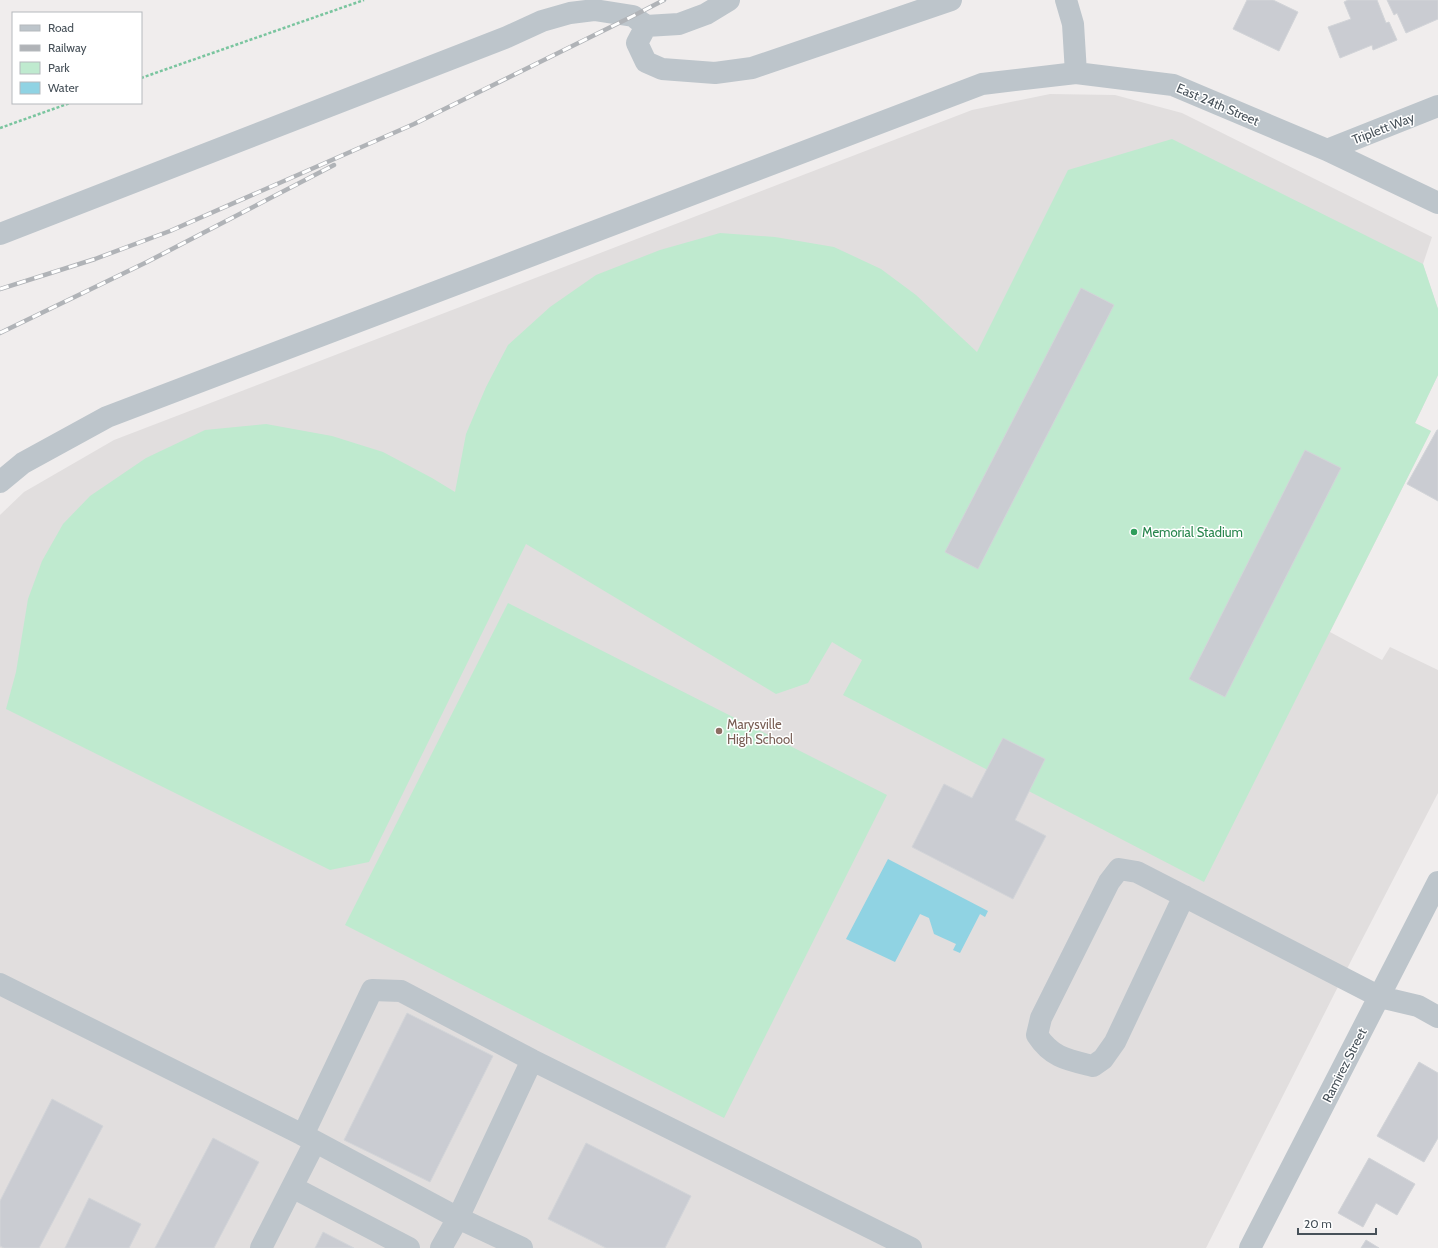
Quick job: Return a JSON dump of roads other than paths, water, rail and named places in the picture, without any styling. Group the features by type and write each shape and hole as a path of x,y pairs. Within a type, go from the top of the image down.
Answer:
{"street":[{"path":"0,234 507,37 542,21 570,13 594,10 633,16 646,26 679,24 706,14 729,0"},
{"path":"646,26 637,43 646,62 662,69 715,73 752,68 950,0"},
{"path":"1066,0 1073,24 1076,73"},
{"name":"East 24th Street","path":"0,482 23,463 107,417 982,84 1076,73 1172,85 1327,150 1438,203"},
{"name":"Triplett Way","path":"1327,150 1438,106"},
{"path":"1184,896 1115,1042 1103,1059 1093,1066 1065,1059 1045,1046 1038,1035 1041,1018 1109,882 1119,869 1137,872 1184,896 1380,997 1418,1006 1438,1017"},
{"name":"Ramirez Street","path":"1250,1248 1438,882"},
{"path":"0,984 309,1138 458,1218 522,1248"},
{"path":"261,1248 292,1188 309,1138 372,990 401,991 532,1060 910,1248"},
{"path":"441,1248 458,1218 532,1060"},
{"path":"292,1188 409,1248"}],"water":[{"path":"888,859 988,911 985,917 980,914 960,953 953,950 956,944 934,934 929,918 920,914 895,962 846,939"}],"railway":[{"path":"0,289 95,259 170,231 414,124 664,0"},
{"path":"0,333 147,262 334,165"}],"place":[{"name":"Memorial Stadium","path":"1134,532"},
{"name":"Marysville High School","path":"719,731"}]}
